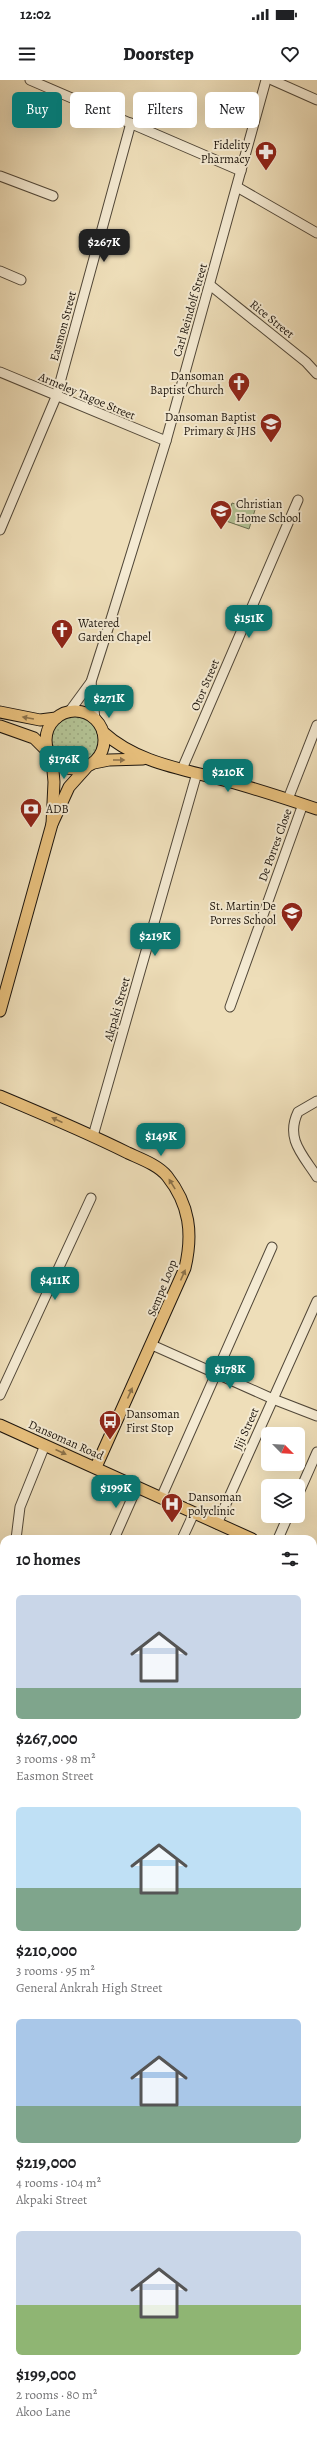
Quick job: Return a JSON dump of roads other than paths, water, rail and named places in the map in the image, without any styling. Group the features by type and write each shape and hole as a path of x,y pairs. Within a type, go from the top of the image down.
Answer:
{"main road":[{"path":"0,712 40,720 56,718 69,712 81,712 95,719 103,732 115,743 145,759 288,799 317,810"},
{"path":"52,824 54,782 46,733 56,718"},
{"path":"0,726 34,738 50,755 67,769 109,760 145,759"},
{"path":"0,1011 52,824 69,787 90,765 104,747 103,732"},
{"name":"Sempe Loop","path":"0,1096 93,1136 154,1166 167,1176 179,1196 188,1220 191,1235 185,1268 152,1345 96,1467"},
{"name":"Dansoman Road","path":"0,1425 96,1467 243,1535"}],"street":[{"path":"30,80 241,171"},
{"name":"Carl Reindolf Street","path":"69,712 91,682 166,441 266,80"},
{"path":"272,80 317,100"},
{"name":"Easmon Street","path":"0,530 38,445 56,397 131,123"},
{"path":"0,176 53,196"},
{"path":"237,186 317,233"},
{"path":"0,271 21,280"},
{"name":"Rice Street","path":"210,285 306,362 317,374"},
{"name":"Armeley Tagoe Street","path":"0,372 56,397 166,441"},
{"name":"Otor Street","path":"182,769 298,500"},
{"name":"Carl Reindolf Street","path":"91,682 95,719"},
{"path":"288,799 317,725"},
{"name":"Akpaki Street","path":"93,1136 196,773"},
{"name":"De Porres Close","path":"230,1007 303,804"},
{"path":"317,1101 298,1112 292,1130 293,1138 317,1178"},
{"path":"0,1395 91,1198"},
{"path":"161,1498 218,1373 272,1247"},
{"name":"Jiji Street","path":"217,1524 317,1301"},
{"path":"152,1345 218,1373 273,1399 317,1416"},
{"path":"16,1535 20,1507 45,1445"},
{"path":"305,1479 317,1452"},
{"path":"116,1535 137,1487"},
{"path":"184,1535 194,1513"},
{"path":"280,1535 285,1523"}],"place":[{"name":"Fidelity Pharmacy","path":"266,172"},
{"name":"Dansoman Baptist Church","path":"239,402"},
{"name":"Dansoman Baptist Primary & JHS","path":"271,444"},
{"name":"Christian Home School","path":"221,530"},
{"name":"Watered Garden Chapel","path":"62,650"},
{"name":"ADB","path":"31,828"},
{"name":"St. Martin De Porres School","path":"292,932"},
{"name":"Dansoman First Stop","path":"110,1440"},
{"name":"Dansoman polyclinic","path":"172,1524"}]}
